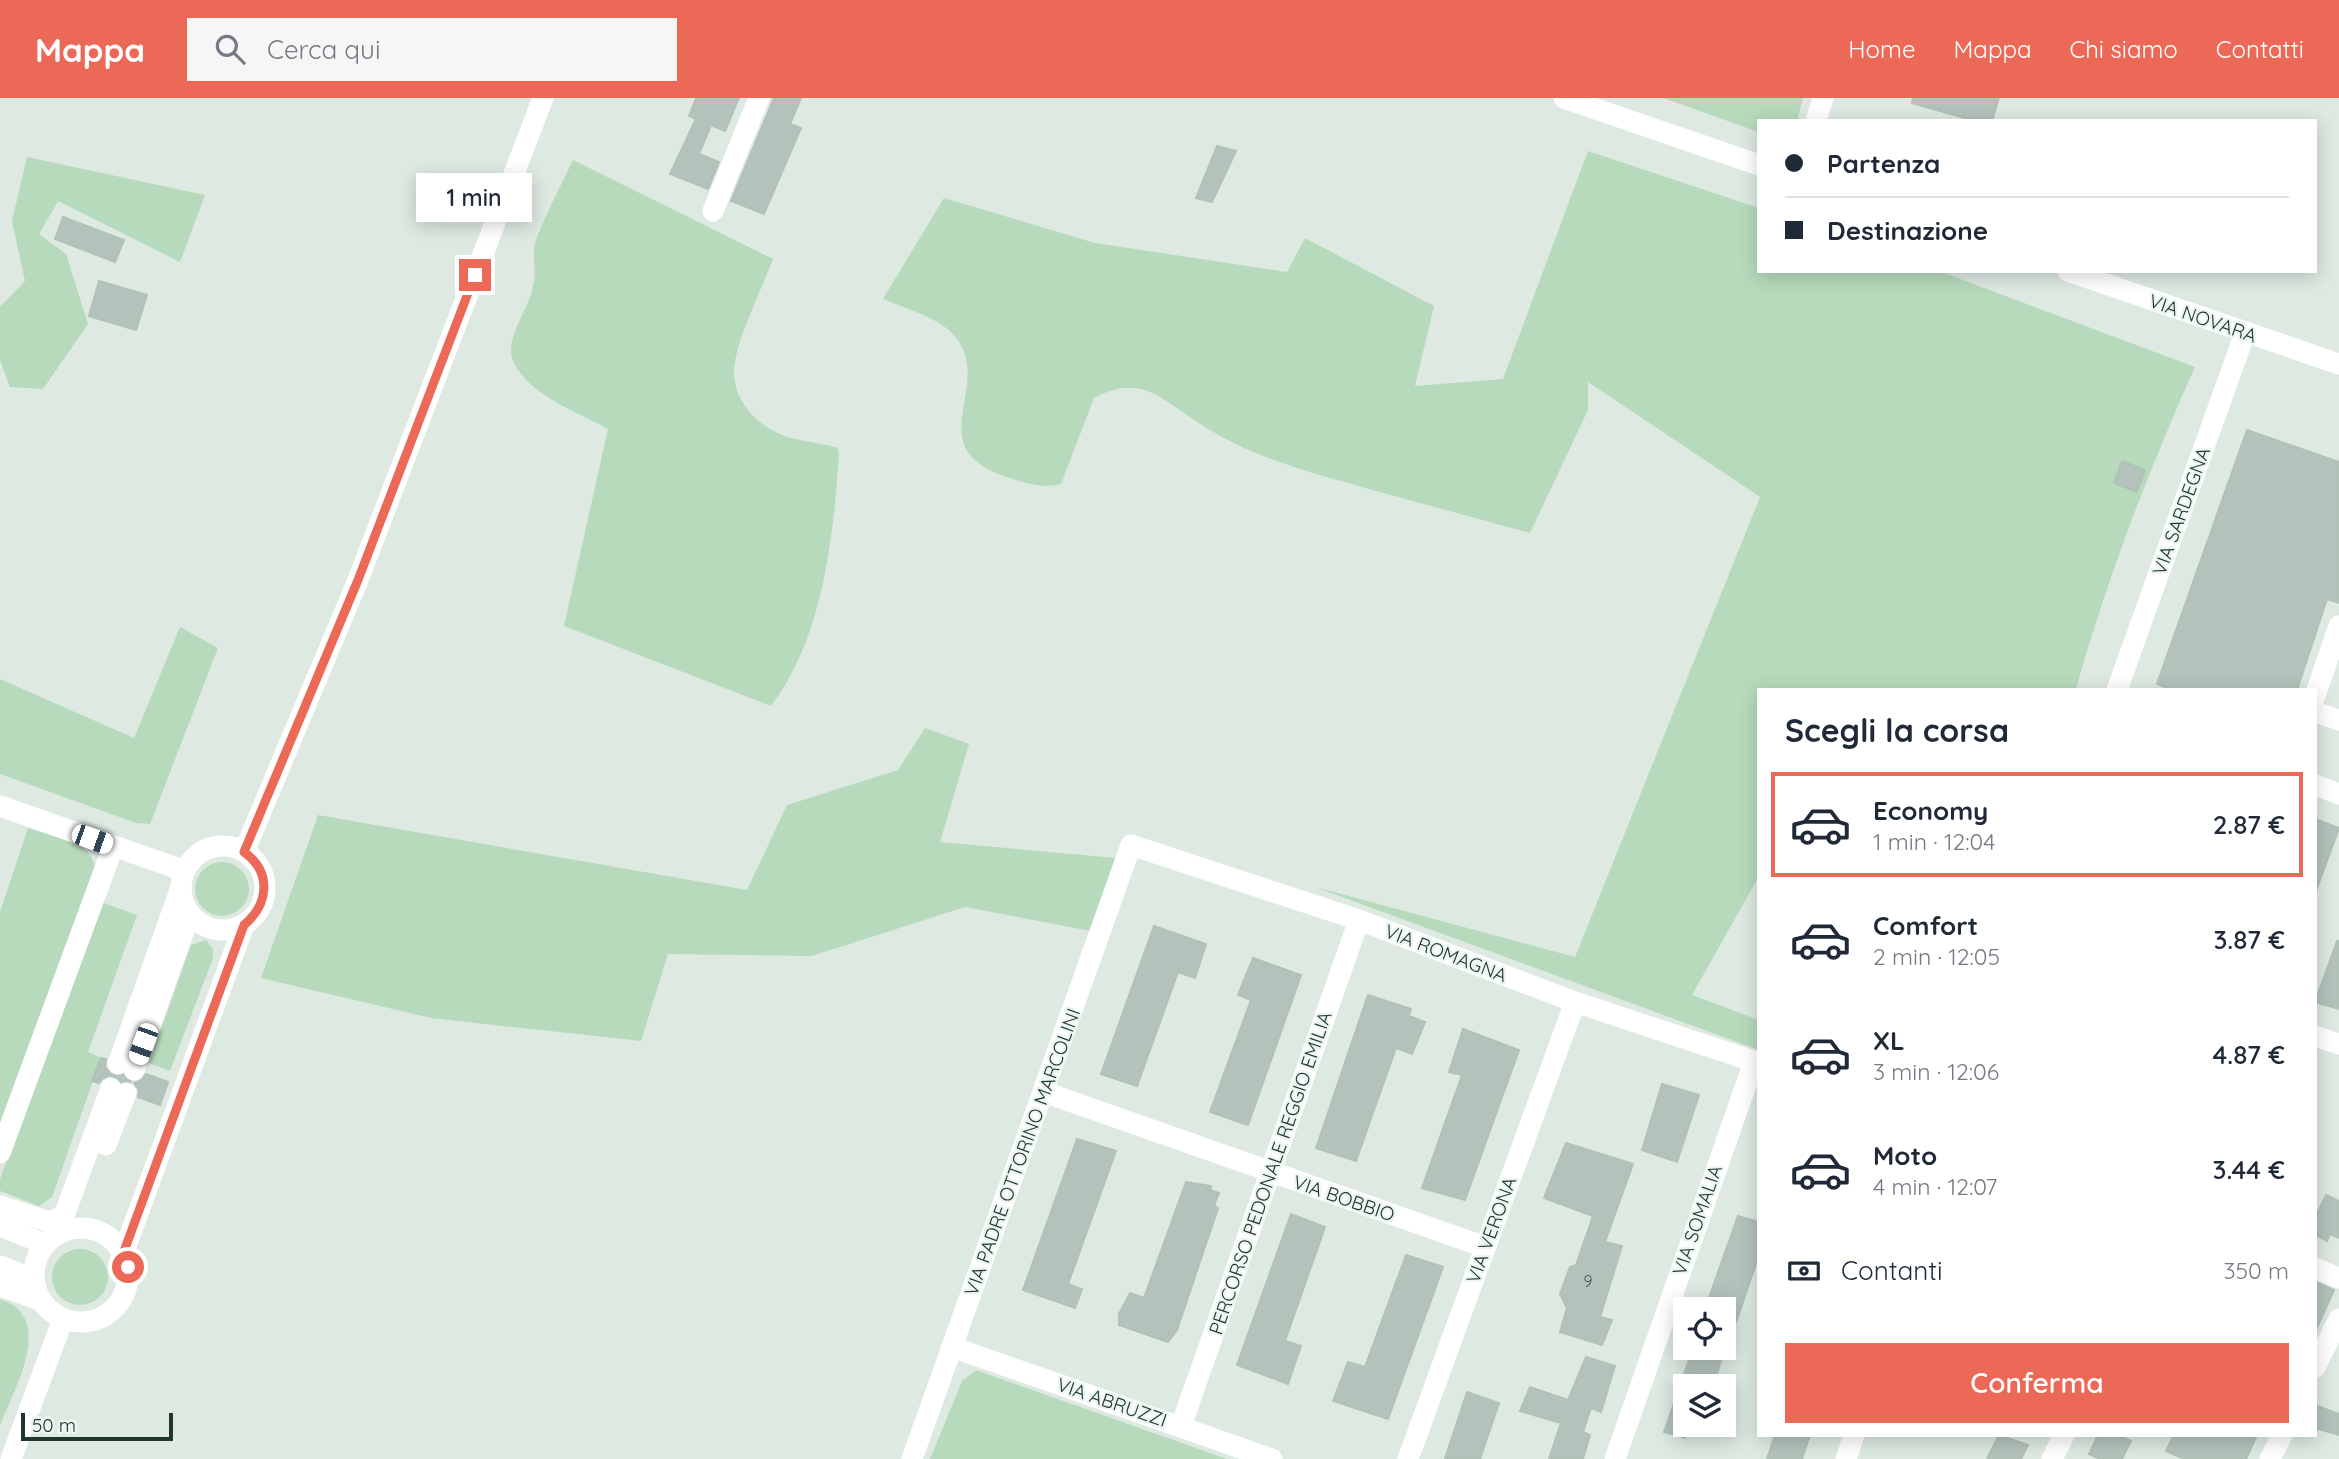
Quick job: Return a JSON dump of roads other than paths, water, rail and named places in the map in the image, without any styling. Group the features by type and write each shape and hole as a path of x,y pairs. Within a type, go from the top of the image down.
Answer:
{"street":[{"path":"244,852 358,580 543,98"},
{"path":"713,211 759,98"},
{"path":"1563,98 1757,164"},
{"path":"1817,119 1823,98"},
{"name":"VIA NOVARA","path":"2074,273 2339,364"},
{"name":"VIA SARDEGNA","path":"2118,688 2245,333"},
{"path":"2317,690 2339,626"},
{"path":"2317,713 2339,720"},
{"path":"2317,786 2339,794"},
{"path":"0,806 113,847 185,893 199,922 221,930 244,925"},
{"name":"VIA ROMAGNA","path":"1131,845 1359,920 1575,1002 1756,1063"},
{"name":"VIA PADRE OTTORINO MARCOLINI","path":"912,1459 1131,845"},
{"path":"123,1254 244,925 262,905 265,892 259,866 244,852 225,846 212,848 191,861 185,893 126,1067"},
{"path":"0,1153 113,847"},
{"name":"PERCORSO PEDONALE REGGIO EMILIA","path":"1181,1426 1359,920"},
{"name":"VIA VERONA","path":"1408,1459 1575,1002"},
{"path":"2317,1036 2339,1044"},
{"name":"VIA SOMALIA","path":"1615,1459 1756,1063"},
{"path":"0,1206 50,1222 64,1216 118,1090 70,1229"},
{"name":"VIA BOBBIO","path":"1044,1092 1485,1247"},
{"path":"0,1226 45,1244"},
{"path":"0,1286 40,1300 63,1320 91,1322 116,1308 128,1282 123,1254 116,1244 97,1231 70,1229 45,1244 38,1254 33,1279 40,1300"},
{"path":"0,1266 33,1279"},
{"path":"2317,1269 2339,1278"},
{"path":"2317,1363 2339,1319"},
{"path":"12,1459 63,1320"},
{"name":"VIA ABRUZZI","path":"952,1347 1272,1459"},
{"path":"1846,1459 1853,1437"},
{"path":"2052,1459 2063,1437"},
{"path":"2270,1459 2281,1437"}],"tunnel":[{"path":"117,1090 126,1067"}]}
